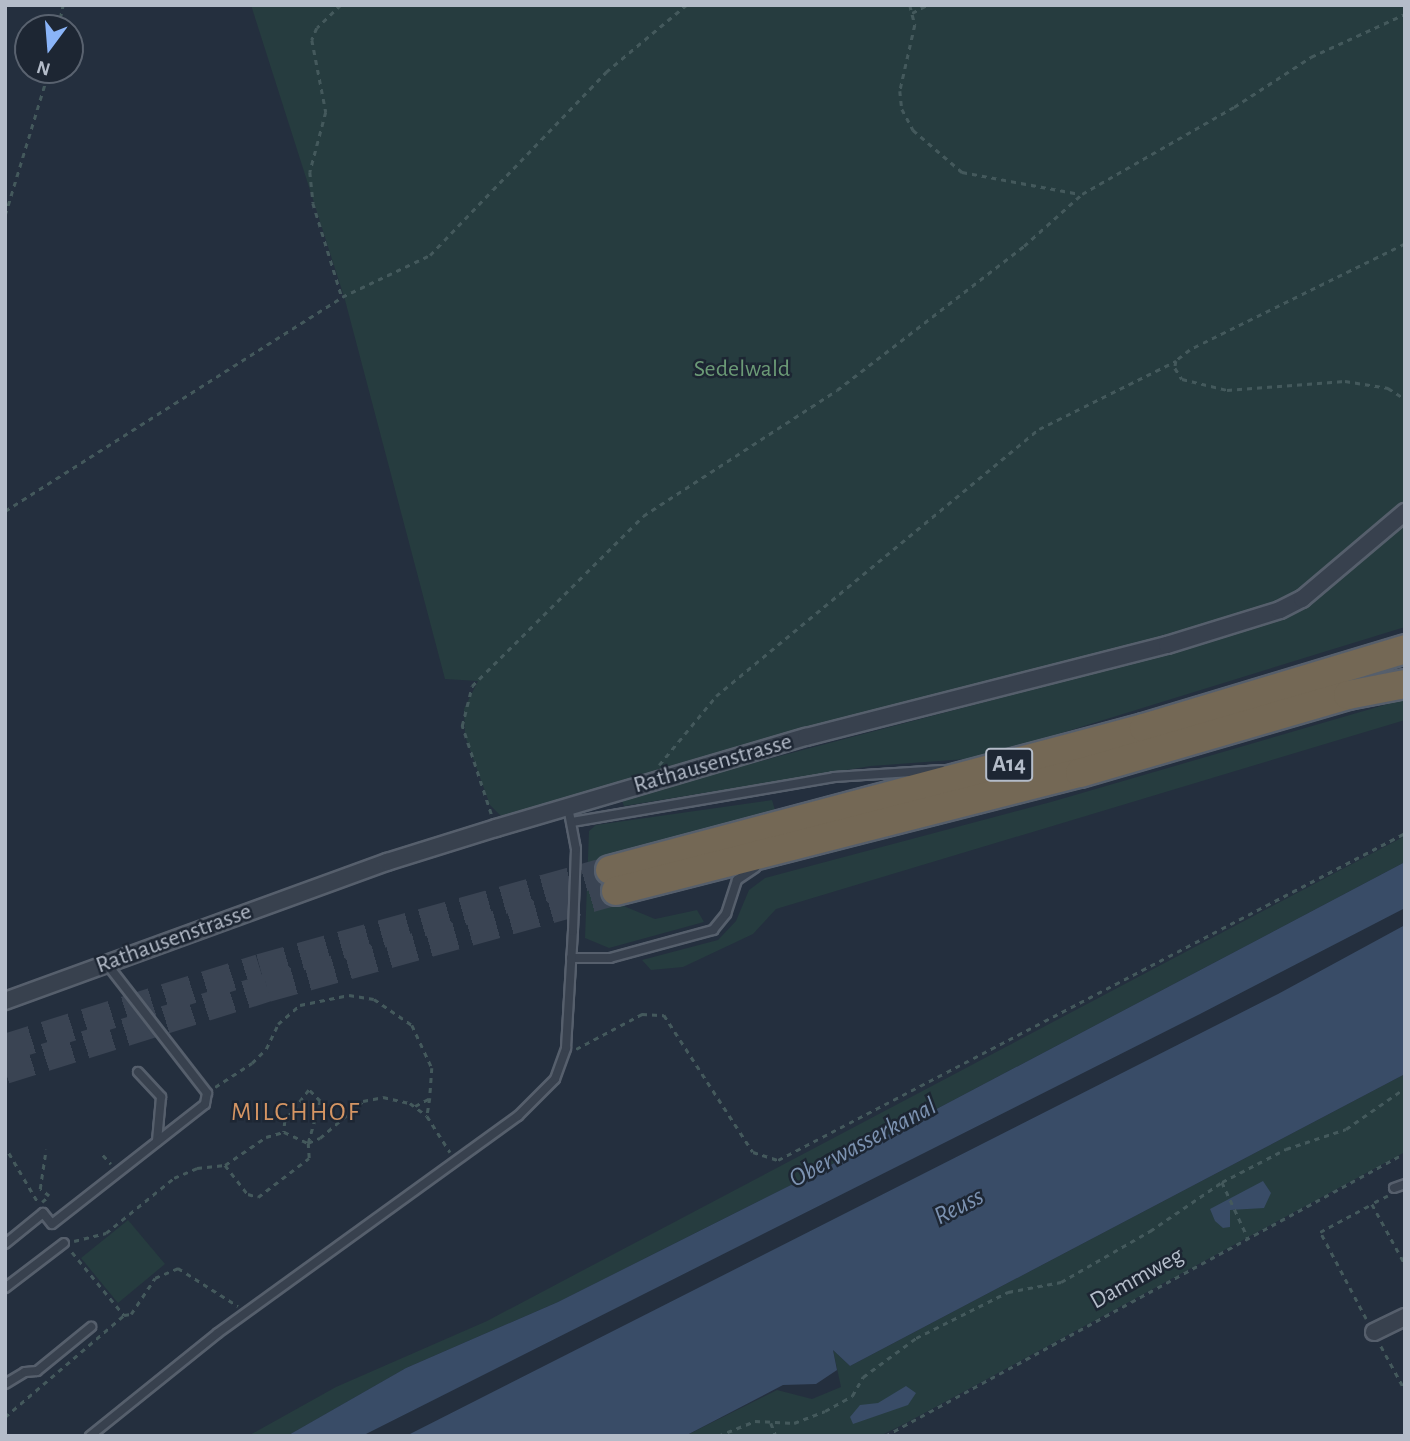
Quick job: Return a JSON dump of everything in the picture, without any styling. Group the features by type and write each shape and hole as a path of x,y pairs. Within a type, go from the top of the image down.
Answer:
{"highway":[{"name":"A14","path":"1405,649 613,881 901,824 1348,695 1405,673"},
{"name":"A14","path":"1348,695 1405,684"}],"street":[{"name":"Rathausenstrasse","path":"5,1001 387,862 496,828 570,814 642,785 806,737 1167,645 1280,610 1302,598 1405,512"},
{"path":"1374,1332 1405,1317"}],"lane":[{"path":"90,1436 245,1313 456,1162 539,1098 555,1079 566,1048 576,849 570,814 874,772 990,770"},
{"path":"571,958 610,958 713,930 726,914 737,880 769,864"},
{"path":"5,1244 43,1213 52,1224 205,1104 206,1093 107,964"},
{"path":"138,1072 161,1097 157,1141"},
{"path":"1394,1188 1405,1184"},
{"path":"5,1288 64,1243"},
{"path":"5,1384 25,1372 37,1371 90,1326"}],"path":[{"path":"341,5 317,28 312,40 326,112 310,172 313,203 342,297"},
{"path":"5,511 342,297 430,255 606,72 686,5"},
{"path":"911,5 915,25 900,91 902,109 913,130 962,172 1082,194"},
{"path":"912,13 927,5"},
{"path":"496,828 462,726 463,708 478,679 643,516 837,390 1024,246 1082,194 1234,107 1311,57 1405,14"},
{"path":"5,215 45,84"},
{"path":"642,785 716,695 1039,429 1405,244"},
{"path":"1176,361 1182,379 1227,390 1345,380 1388,388 1405,399"},
{"path":"566,1048 589,1046 642,1014 664,1015 753,1152 778,1160 1405,833"},
{"path":"206,1093 252,1063 266,1049 278,1024 300,1005 349,995 374,999 412,1025 432,1068 428,1116"},
{"path":"718,1436 755,1421 794,1423 825,1411 852,1396 863,1377 916,1338 1008,1292 1062,1282 1150,1231 1222,1182 1286,1149 1346,1129 1405,1088"},
{"path":"225,1165 248,1194 258,1197 309,1158 308,1143 320,1101 309,1090 285,1121 284,1132"},
{"path":"124,1315 64,1243 106,1233 174,1178 197,1168 225,1165 238,1152 284,1132 308,1143 320,1138 363,1101 383,1097 414,1107 428,1116 456,1162"},
{"path":"414,1107 430,1098"},
{"path":"25,1228 23,1217 49,1196 40,1189 46,1149"},
{"path":"9,1153 38,1204"},
{"name":"Dammweg","path":"885,1436 1405,1153"},
{"path":"1222,1182 1248,1238"},
{"path":"1394,1188 1372,1204 1320,1232 1405,1390"},
{"path":"1372,1204 1405,1264"},
{"path":"5,1417 124,1315 131,1314 155,1278 178,1268 245,1313"},
{"path":"771,1421 776,1436"}],"green space":[{"name":"Sedelwald","path":"251,5 1405,5 1405,627 980,758 871,766 624,806 621,798 1204,644 1199,626 501,816 490,805 465,736 464,709 478,681 445,679 345,300"},
{"path":"1405,699 1405,720 776,909 753,934 683,967 651,970 642,960 718,940 736,921 749,890 765,878 1051,802"},
{"path":"772,800 775,810 604,858 614,902 655,919 697,910 704,922 609,948 585,938 589,831 596,825"},
{"path":"1405,836 1405,862 821,1170 558,1302 406,1368 287,1436 248,1436 336,1387 487,1321"},
{"path":"1405,1074 1405,1152 906,1423 880,1436 685,1436 777,1390 812,1399 841,1387 833,1350 850,1366"},
{"path":"128,1220 165,1264 118,1303 81,1258"}],"water":[{"path":"1405,862 1405,908 1200,1014 362,1436 287,1436 406,1368 558,1302 821,1170"},
{"name":"Reuss","path":"1405,925 1405,1074 850,1366 833,1350 837,1370 816,1384 783,1385 685,1436 406,1436 1278,994"},
{"path":"1263,1181 1271,1193 1264,1208 1230,1210 1230,1227 1223,1228 1215,1221 1210,1209"},
{"path":"906,1386 916,1393 908,1405 853,1424 850,1417 860,1405 878,1403"}],"tunnel":[{"path":"5,1048 260,968 610,870"},
{"path":"5,1070 267,988 616,891"}],"district":[{"name":"MILCHHOF","path":"296,1113"}],"water label":[{"name":"Oberwasserkanal","path":"863,1143"}]}
